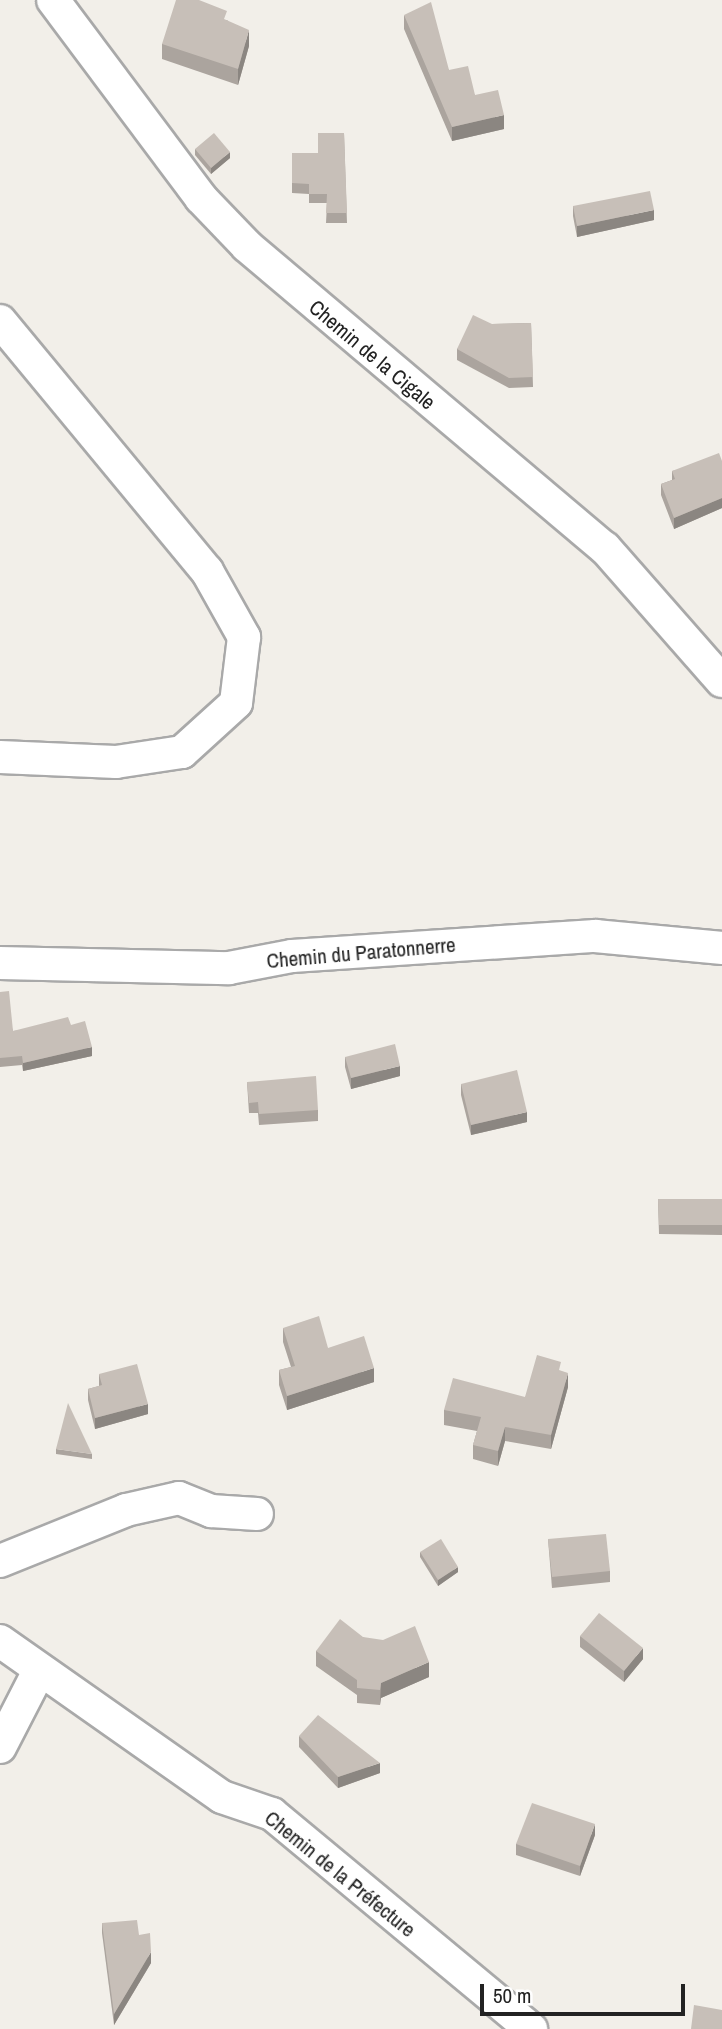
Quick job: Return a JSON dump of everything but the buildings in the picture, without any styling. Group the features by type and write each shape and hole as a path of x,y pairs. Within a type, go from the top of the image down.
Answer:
{"street":[{"name":"Chemin de la Cigale","path":"53,0 201,198 247,247 605,548 722,681"},
{"path":"0,321 207,571 244,636 236,703 182,752 116,762 0,757"},
{"name":"Chemin du Paratonnerre","path":"0,963 229,968 292,956 595,936 722,948"},
{"path":"0,1561 126,1510 179,1498 211,1511 257,1514"},
{"name":"Chemin de la Préfecture","path":"0,1641 39,1671 222,1797 272,1814 531,2029"},
{"path":"0,1747 39,1671"}]}
